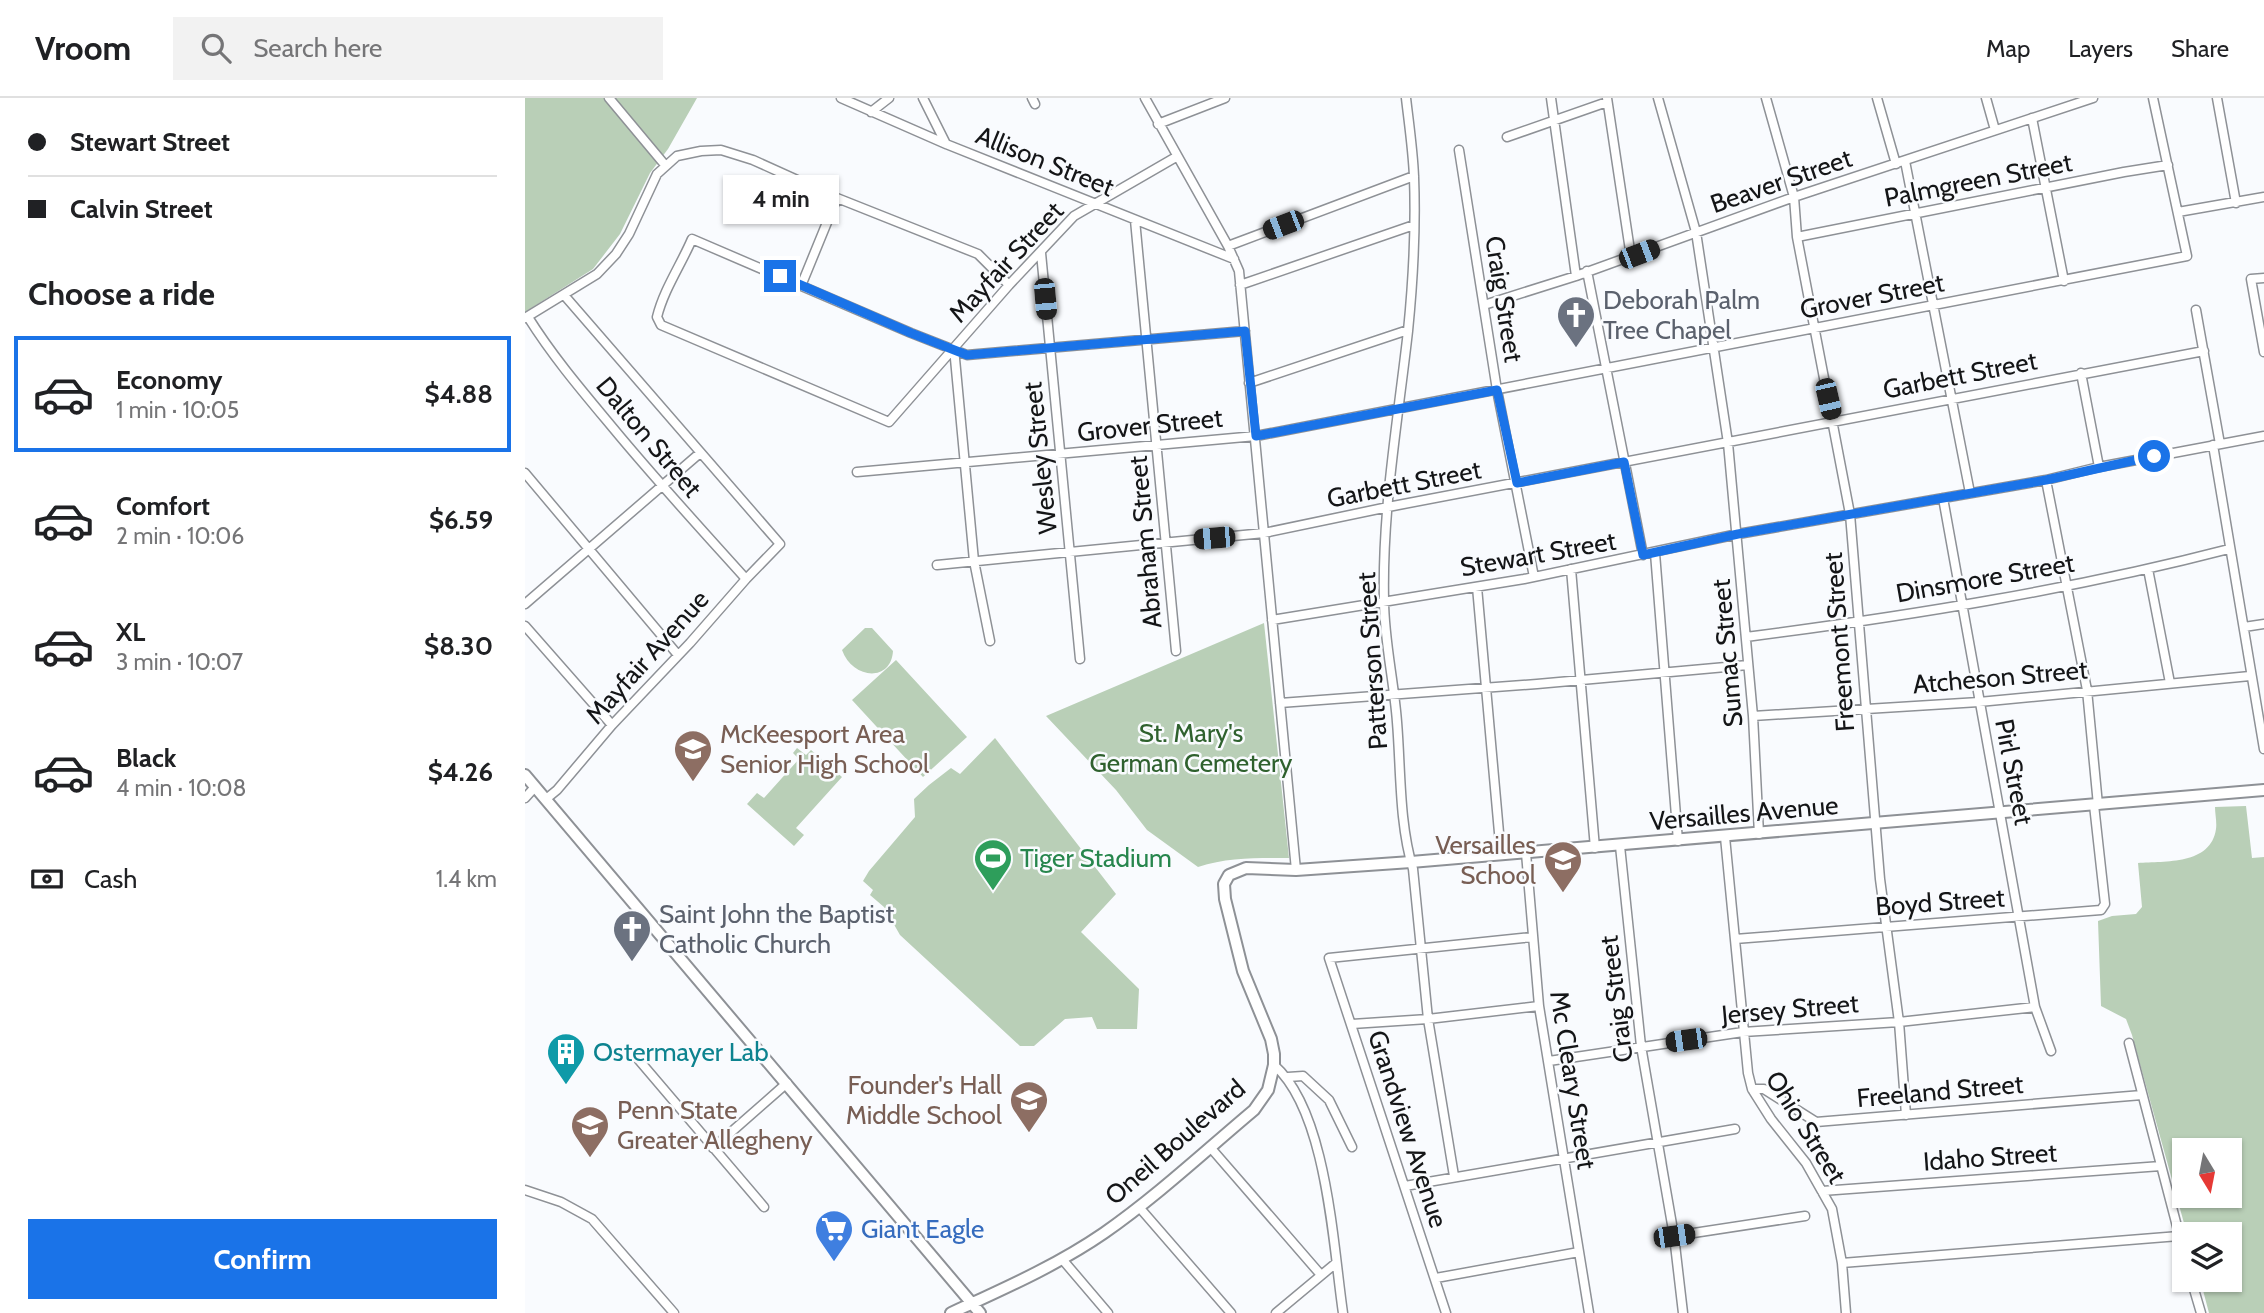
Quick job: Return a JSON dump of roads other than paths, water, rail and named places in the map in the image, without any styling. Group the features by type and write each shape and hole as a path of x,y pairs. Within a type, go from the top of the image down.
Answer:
{"street":[{"path":"608,98 665,165"},
{"name":"Allison Street","path":"841,98 946,144 1234,259"},
{"path":"871,112 889,98"},
{"path":"923,98 946,144"},
{"path":"1145,98 1228,246 1239,271 1296,870"},
{"path":"1158,124 1225,98"},
{"name":"Patterson Street","path":"1406,98 1414,176 1414,225 1408,330 1388,507 1384,601 1395,695 1403,802 1428,1019 1454,1176"},
{"path":"1551,98 1576,276"},
{"name":"Sumac Street","path":"1658,98 1696,232 1728,443 1753,716 1759,834"},
{"name":"Freemont Street","path":"1766,98 1794,197 1797,237 1850,514 1875,825 1885,928 1899,1022 1906,1115"},
{"path":"1877,98 1896,164"},
{"path":"1986,98 1995,130"},
{"name":"Beaver Street","path":"1484,304 1576,276 1794,197 2093,98"},
{"path":"2153,98 2178,212 2264,197"},
{"path":"2217,98 2236,203"},
{"path":"1507,137 1607,100 1631,257"},
{"path":"2032,118 2064,281"},
{"path":"527,317 597,274 616,254 629,234 657,174 665,165 677,156 687,153 721,150 753,160 837,198 978,254 1009,285"},
{"name":"Craig Street","path":"1459,150 1497,390 1534,577"},
{"name":"Mayfair Street","path":"801,286 692,239 680,269 661,302 657,317 661,326 888,422 1074,216 1176,157"},
{"path":"1905,161 1970,493"},
{"name":"Palmgreen Street","path":"1797,237 2168,166"},
{"path":"1228,246 1414,176"},
{"path":"837,198 801,286 967,355 1245,331"},
{"name":"Grover Street","path":"857,472 1256,436 2064,281 2187,256 2178,212"},
{"name":"Abraham Street","path":"1135,220 1176,651"},
{"path":"1240,285 1414,225"},
{"name":"Wesley Street","path":"1041,253 1080,659"},
{"path":"1587,271 1643,555"},
{"path":"2264,278 2251,279 2264,352"},
{"path":"525,604 699,453 564,295"},
{"path":"2196,310 2204,351 2229,550 2264,749"},
{"name":"Dalton Street","path":"527,317 550,352 662,486 745,579"},
{"path":"1249,383 1408,330"},
{"path":"954,348 974,561 990,641"},
{"name":"Garbett Street","path":"937,565 1264,533 2204,351"},
{"path":"2081,373 2099,467"},
{"name":"Stewart Street","path":"1272,620 1534,577 1738,534 2046,480 2099,467 2264,436"},
{"name":"Mayfair Avenue","path":"546,799 557,790 612,725 745,579 780,544 699,453"},
{"path":"525,473 678,655"},
{"path":"2046,480 2087,690 2096,805"},
{"name":"Pirl Street","path":"1943,498 2035,1007 2051,1051"},
{"name":"Dinsmore Street","path":"1746,637 1963,606 2229,550"},
{"path":"1655,553 1678,841"},
{"path":"1571,569 1595,848"},
{"path":"2148,569 2170,683"},
{"path":"1477,587 1501,855"},
{"path":"2244,627 2264,624"},
{"path":"525,626 612,725"},
{"path":"1280,703 1748,665"},
{"name":"Atcheson Street","path":"1753,716 1979,702 2250,676"},
{"path":"525,775 980,1313"},
{"path":"525,798 535,787"},
{"name":"Versailles Avenue","path":"1229,875 1246,868 1296,870 1595,848 2264,790"},
{"name":"Boyd Street","path":"1735,939 2101,910 2105,904 2096,805"},
{"name":"Ohio Street","path":"1725,837 1743,1032 1752,1088 1771,1119 1805,1163 1832,1209 1842,1263 1846,1313"},
{"name":"Craig Street","path":"1620,846 1641,1046 1674,1236 1683,1313"},
{"name":"Mc Cleary Street","path":"1526,853 1539,1006 1589,1313"},
{"name":"Oneil Boulevard","path":"951,1313 1062,1259 1139,1207 1254,1110 1268,1090 1275,1065 1271,1039 1243,971 1224,900 1224,884 1229,875"},
{"path":"1420,947 1532,937"},
{"name":"Grandview Avenue","path":"1420,947 1329,958 1446,1313"},
{"path":"1352,1024 1428,1019 1539,1006"},
{"name":"Jersey Street","path":"1549,1061 1743,1032 1899,1022 2035,1007"},
{"path":"2129,1043 2175,1222"},
{"path":"632,1052 764,1207"},
{"path":"1275,1065 1288,1077 1296,1091 1322,1159 1343,1313"},
{"path":"1288,1077 1303,1076 1329,1100 1352,1147"},
{"path":"713,1148 787,1083"},
{"name":"Freeland Street","path":"1752,1088 1764,1089 1816,1122 2142,1095"},
{"path":"1405,1186 1735,1129"},
{"path":"1210,1147 1321,1275"},
{"name":"Idaho Street","path":"1822,1191 2161,1166"},
{"path":"525,1190 561,1202 592,1219 674,1313"},
{"path":"1139,1207 1231,1313"},
{"path":"1674,1236 1805,1216"},
{"path":"1842,1263 2172,1237"},
{"path":"1436,1278 1579,1252"},
{"path":"1062,1259 1108,1313"},
{"path":"1276,1313 1336,1263"},
{"path":"2194,1292 2200,1313"}],"place":[{"name":"Deborah Palm Tree Chapel","path":"1576,349"},
{"name":"McKeesport Area Senior High School","path":"693,783"},
{"name":"Tiger Stadium","path":"993,892"},
{"name":"Versailles School","path":"1563,894"},
{"name":"Saint John the Baptist Catholic Church","path":"632,963"},
{"name":"Ostermayer Lab","path":"566,1086"},
{"name":"Founder's Hall Middle School","path":"1029,1134"},
{"name":"Penn State Greater Allegheny","path":"590,1159"},
{"name":"Giant Eagle","path":"834,1263"}],"park label":[{"name":"St. Mary's German Cemetery","path":"1191,748"}]}
